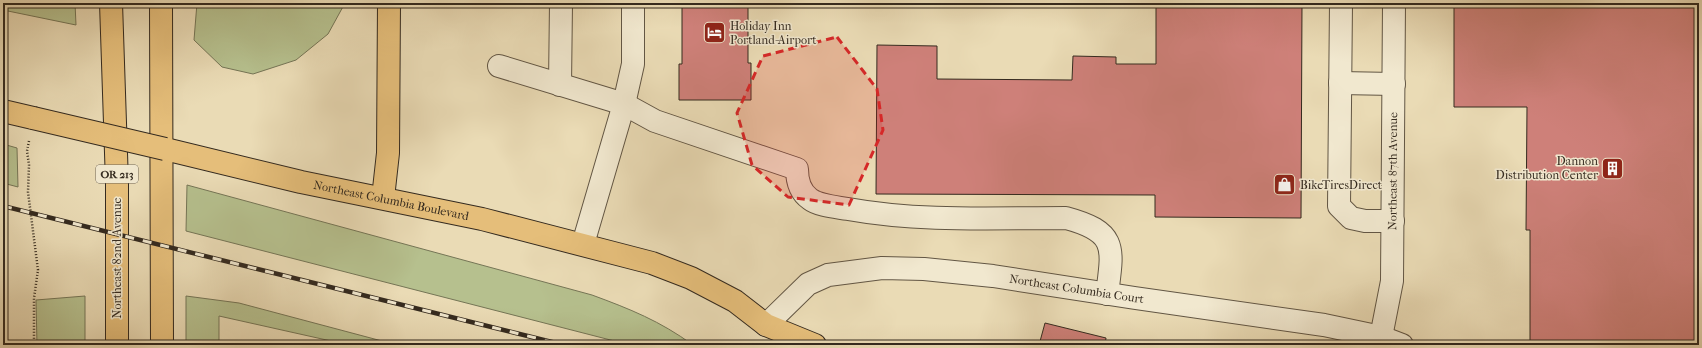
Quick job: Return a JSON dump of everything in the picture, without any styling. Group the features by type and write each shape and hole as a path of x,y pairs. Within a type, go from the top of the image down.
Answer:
{"main road":[{"path":"161,3 162,345"},
{"path":"161,53 169,3"},
{"path":"382,198 388,153 389,3"},
{"name":"Northeast 82nd Avenue","path":"111,6 117,183 117,345"},
{"name":"Northeast Columbia Boulevard","path":"3,111 301,182 482,219 627,255 673,270 735,301 766,325 815,345"},
{"name":"Northeast Columbia Boulevard","path":"766,325 780,345"}],"street":[{"path":"560,3 560,84"},
{"path":"583,244 624,104 633,64 633,3"},
{"path":"1341,3 1339,206 1350,218 1365,221 1393,221"},
{"name":"Northeast 87th Avenue","path":"1381,337 1392,281 1394,3"},
{"path":"499,66 624,104 656,121 797,169 797,179 810,199 830,206 903,217 1066,218 1083,222 1104,236 1111,248 1107,294"},
{"path":"1340,83 1394,84"},
{"name":"Northeast Columbia Court","path":"766,325 808,284 828,275 882,268 924,269 993,276 1324,325 1381,337 1402,345"}],"path":[{"path":"27,151 29,165 28,192 38,270 34,298 34,345"}],"highlighted area":[{"path":"837,37 877,89 883,130 849,205 788,197 752,165 737,113 763,56"}],"green space":[{"path":"3,3 75,3 76,25 3,10"},
{"path":"197,3 345,3 328,34 296,60 253,74 222,67 194,40"},
{"path":"3,144 17,148 18,187 3,183"},
{"path":"187,185 592,295 657,322 693,345 630,345 186,231"},
{"path":"85,296 85,345 37,345 36,300"},
{"path":"186,296 239,303 397,345 349,345 219,316 219,345 186,345"}],"building":[{"name":"Holiday Inn Portland-Airport","path":"682,3 748,3 748,63 751,63 751,100 679,100 679,64 682,64"},
{"path":"1156,3 1302,3 1301,218 1155,217 1155,195 876,194 877,45 937,46 937,79 1072,80 1073,56 1116,57 1116,64 1156,64"},
{"name":"Dannon Distribution Center","path":"1454,3 1699,3 1699,342 1530,341 1530,230 1526,230 1527,107 1454,107"},
{"path":"1045,323 1106,338 1105,345 1039,345"}],"railway":[{"path":"3,206 564,345"}],"place":[{"name":"Holiday Inn Portland-Airport","path":"715,33"},
{"name":"Dannon Distribution Center","path":"1613,168"},
{"name":"BikeTiresDirect","path":"1285,185"}]}
